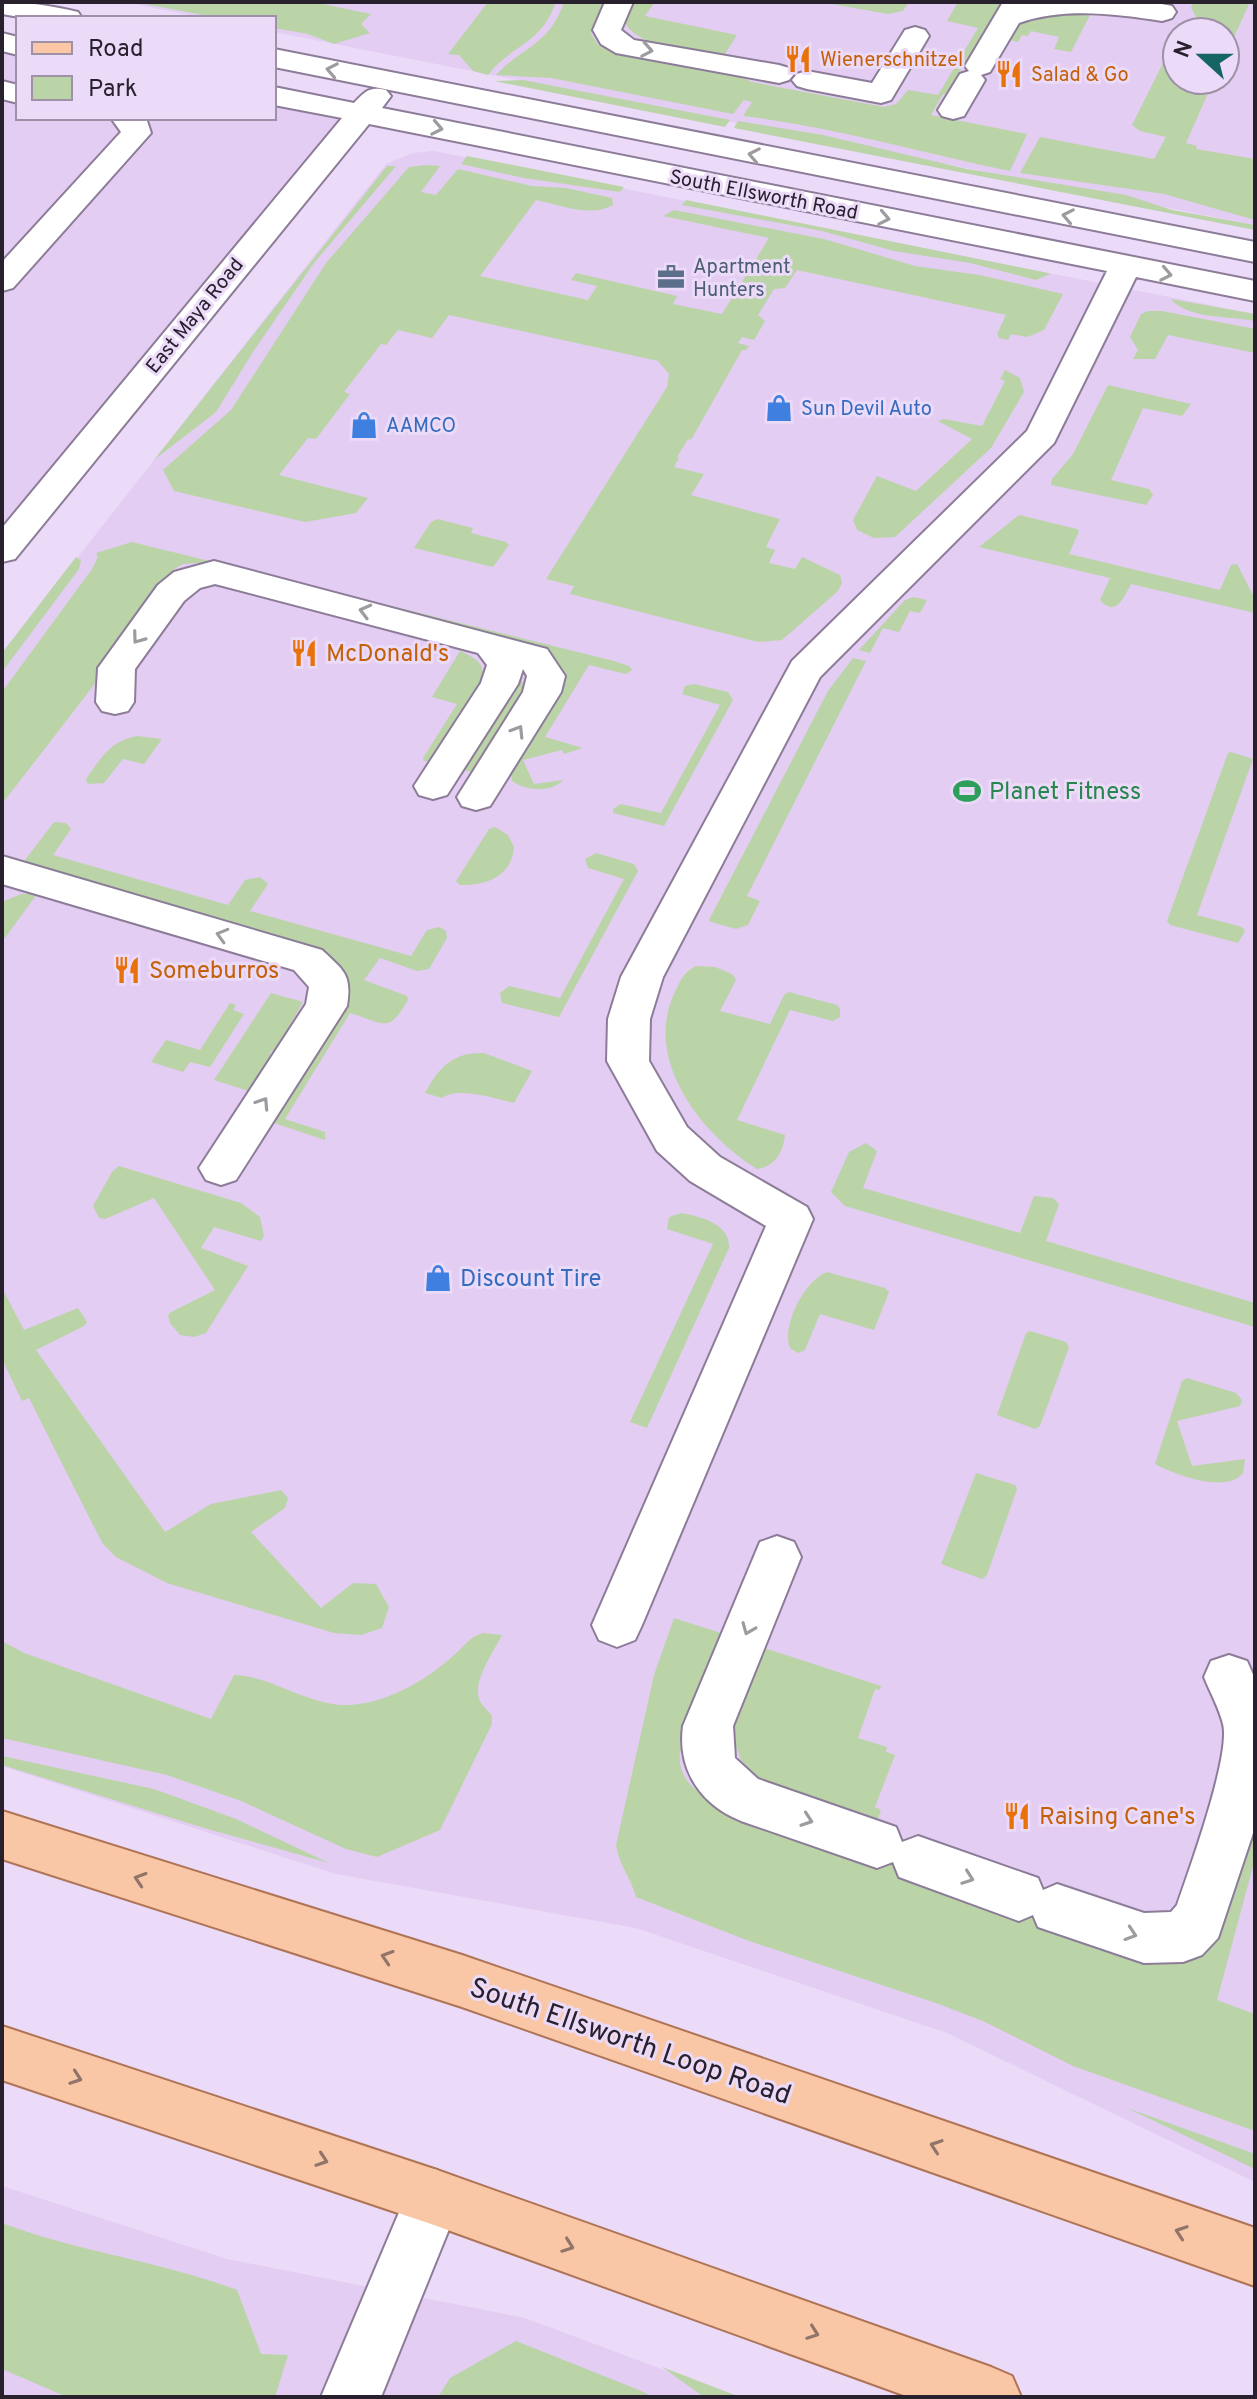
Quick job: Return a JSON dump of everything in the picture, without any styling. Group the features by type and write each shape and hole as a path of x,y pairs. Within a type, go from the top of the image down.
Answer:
{"main road":[{"name":"South Ellsworth Loop Road","path":"2,1835 462,1981 1255,2257"},
{"path":"2,2053 434,2197 991,2397"}],"street":[{"path":"619,2 607,30 611,38 626,47 881,94 915,36"},
{"path":"2,5 58,16"},
{"path":"953,110 1012,9 1099,6 1162,12"},
{"name":"South Ellsworth Road","path":"276,58 1255,252"},
{"name":"East Maya Road","path":"2,551 360,113 390,81"},
{"name":"South Ellsworth Road","path":"276,96 1255,291"},
{"path":"2,281 136,133 132,120"},
{"path":"617,1625 791,1219 705,1169 672,1139 628,1061 629,1019 642,977 805,670 1042,436 1125,266"},
{"path":"115,702 117,668 171,593 187,580 214,572 491,644 534,658 546,676 542,692 476,797"},
{"path":"433,786 499,684 506,664 491,644"},
{"path":"2,870 308,960 330,983 326,1006 221,1168"},
{"path":"777,1557 708,1726 705,1747 711,1767 724,1785 741,1797 1144,1938 1183,1937 1199,1920 1229,1827 1247,1752 1249,1726 1229,1677"},
{"path":"351,2397 434,2197"}],"shaded area":[{"path":"124,2 1255,2 1255,225 276,32 276,16 194,16"},
{"path":"2,42 16,45 16,120 276,120 276,96 360,113 2,556"},
{"path":"434,151 1255,314 1255,2182 947,2033 636,1928 336,1874 2,1766 2,654 386,164 413,153"},
{"path":"2,2186 227,2259 525,2318 736,2397 2,2397"}],"green space":[{"path":"134,2 313,2 371,14 361,24 370,33 334,44 308,34 276,28 276,16 208,16"},
{"path":"488,2 556,2 550,16 534,36 497,64 488,75 473,71 459,55 448,54"},
{"path":"564,2 609,2 591,33 598,45 613,51 884,107 896,104 908,90 938,95 978,28 947,21 958,2 1006,2 971,64 965,63 957,76 963,78 952,94 943,94 931,115 1027,134 1010,171 843,133 743,116 752,102 744,100 733,114 551,78 496,75 543,37 558,17"},
{"path":"633,2 655,2 645,16 737,35 723,57 654,43 631,31 625,22"},
{"path":"820,2 909,2 903,11 888,14"},
{"path":"1193,2 1250,2 1241,22 1241,16 1196,16 1191,8"},
{"path":"1092,11 1071,52 1054,49 1059,37 1031,31 1028,36 1022,35 1018,42 1010,40 1020,23 1030,16"},
{"path":"1161,67 1161,96 1207,96 1186,143 1197,146 1196,149 1255,159 1255,220 1164,194 1020,173 1040,137 1154,159 1166,137 1140,131 1132,125"},
{"path":"523,80 730,120 725,127 494,81"},
{"path":"738,121 823,135 967,169 1126,195 1172,210 1255,225 1255,230 734,128"},
{"path":"467,156 624,187 620,192 524,178 461,164"},
{"path":"387,166 396,166 314,263 216,412 154,460"},
{"path":"440,166 421,192 436,195 458,169 532,186 566,188 612,198 613,205 595,210 536,200 480,276 588,300 597,286 571,280 576,273 677,296 673,304 722,314 769,238 663,216 674,210 824,239 915,266 979,275 1063,294 1044,330 1027,337 1011,334 1008,340 999,338 997,334 1006,315 797,270 785,288 774,289 758,315 765,321 754,340 742,337 738,343 749,346 742,350 691,440 688,439 677,457 674,467 704,474 691,495 780,519 766,547 775,550 769,563 795,569 802,557 840,575 842,583 838,591 782,640 758,642 570,594 574,586 546,579 667,387 669,374 658,361 449,315 432,338 398,330 386,345 381,344 344,392 350,394 316,439 308,438 279,475 368,498 356,513 305,522 174,491 163,470 231,410 326,263 409,167"},
{"path":"686,200 1050,274 1036,280 970,263 894,251 822,231 682,205"},
{"path":"1171,299 1255,314 1255,321 1198,313 1187,310"},
{"path":"1148,311 1255,329 1255,353 1168,335 1155,359 1133,359 1138,350 1130,337 1141,314"},
{"path":"1005,370 1020,378 1024,392 991,448 895,537 874,538 857,530 853,520 877,476 916,491 972,439 938,421 944,419 982,426 1005,381 1000,379"},
{"path":"1108,385 1191,404 1182,416 1143,408 1111,480 1149,489 1153,495 1146,505 1051,485 1052,479 1073,454"},
{"path":"1019,515 1077,529 1079,531 1069,554 1220,590 1231,565 1237,564 1255,599 1255,613 1131,584 1119,604 1111,607 1100,600 1110,578 979,547"},
{"path":"437,519 473,528 471,533 509,545 493,567 414,548 431,522"},
{"path":"132,542 614,661 632,670 626,674 589,665 545,737 583,748 523,760 534,784 563,780 545,789 524,787 512,781 511,770 555,696 513,643 199,563 183,564 174,569 100,666 94,685 2,804 2,692 92,569 98,557 96,553"},
{"path":"76,557 81,560 79,569 2,672 2,653"},
{"path":"914,597 927,600 920,613 910,611 899,632 883,628 870,653 859,650 905,600"},
{"path":"460,651 481,665 482,681 431,762 424,761 457,704 432,697"},
{"path":"853,658 866,661 747,896 760,901 748,925 736,929 711,922 709,920 828,691"},
{"path":"520,675 525,691 473,772 462,770"},
{"path":"694,684 728,692 733,700 664,826 613,813 613,809 621,804 661,813 720,705 682,694 685,686"},
{"path":"137,736 162,739 144,764 123,759 104,783 88,784 86,779 107,751 120,741"},
{"path":"1228,753 1253,759 1197,915 1242,927 1245,931 1238,943 1170,925 1167,921"},
{"path":"54,822 66,823 71,829 53,855 228,905 245,880 260,877 268,884 250,911 411,956 427,930 439,927 446,931 447,938 429,969 417,971 380,958 364,980 407,996 408,1000 390,1022 378,1023 350,1013 285,1119 325,1132 325,1140 268,1121 342,988 27,865 25,860"},
{"path":"495,827 508,835 514,847 509,865 488,881 460,885 456,881 489,829"},
{"path":"596,853 634,864 638,871 559,1017 502,1003 500,993 509,986 560,998 624,879 588,868 585,859"},
{"path":"21,894 37,894 2,942 2,902"},
{"path":"696,966 715,967 732,974 736,980 720,1011 770,1024 784,995 789,992 837,1005 840,1009 840,1017 833,1021 790,1010 737,1120 785,1135 777,1158 763,1168 757,1169 717,1137 699,1117 672,1070 666,1045 666,1019 680,981"},
{"path":"271,993 303,1002 249,1091 214,1080"},
{"path":"230,1003 236,1005 233,1010 244,1014 210,1067 190,1062 183,1072 151,1062 166,1040 200,1050"},
{"path":"484,1053 532,1071 514,1103 467,1093 442,1098 425,1093 448,1063 463,1055"},
{"path":"866,1143 877,1151 863,1188 1020,1233 1034,1196 1053,1198 1059,1204 1046,1241 1255,1303 1255,1327 845,1206 831,1192 849,1152"},
{"path":"119,1166 241,1203 260,1217 264,1236 261,1241 214,1227 201,1248 248,1266 206,1333 194,1337 180,1335 170,1323 168,1315 171,1312 215,1290 154,1198 105,1219 99,1218 93,1206 112,1172"},
{"path":"682,1213 720,1227 729,1248 647,1428 630,1422 713,1244 667,1229 669,1217"},
{"path":"827,1272 885,1288 889,1292 874,1330 820,1314 805,1350 798,1353 790,1348 788,1339 792,1316 803,1294"},
{"path":"2,1288 24,1330 78,1308 87,1322 84,1326 36,1350 165,1532 211,1504 281,1490 288,1498 285,1508 251,1532 321,1608 353,1583 376,1584 389,1607 382,1628 361,1635 334,1633 167,1583 116,1557 103,1544 29,1398 22,1401 2,1359"},
{"path":"1030,1331 1066,1342 1069,1347 1040,1426 1035,1429 997,1415 1026,1333"},
{"path":"1187,1378 1236,1393 1242,1400 1240,1406 1177,1421 1192,1466 1245,1459 1243,1473 1235,1479 1225,1482 1200,1480 1155,1464 1182,1381"},
{"path":"976,1473 1015,1485 1017,1489 987,1575 982,1579 941,1564"},
{"path":"674,1618 727,1635 690,1719 680,1752 684,1776 701,1794 1144,1953 1255,1795 1255,1859 1217,2000 1255,2014 1255,2131 1073,2066 983,2021 936,2003 749,1941 636,1897 616,1845 654,1675"},
{"path":"483,1633 502,1635 479,1685 480,1701 492,1716 492,1724 440,1830 377,1857 346,1849 241,1801 167,1775 2,1738 2,1641 24,1653 211,1719 234,1675 262,1680 319,1701 362,1704 419,1682 471,1639"},
{"path":"761,1647 881,1686 880,1690 875,1689 858,1738 887,1747 886,1752 895,1755 875,1807 881,1810 877,1822 757,1778 741,1760 730,1730"},
{"path":"2,1756 154,1789 236,1819 329,1863 2,1765"},
{"path":"1127,2108 1255,2154 1255,2169"},
{"path":"2,2223 237,2290 261,2354 288,2355 275,2397 67,2397 2,2369"},
{"path":"516,2341 653,2397 438,2397 450,2378"},
{"path":"662,2367 740,2397 704,2397"}],"place":[{"name":"Wienerschnitzel","path":"798,59"},
{"name":"Salad & Go","path":"1009,74"},
{"name":"Apartment Hunters","path":"671,277"},
{"name":"Sun Devil Auto","path":"779,408"},
{"name":"AAMCO","path":"364,425"},
{"name":"McDonald's","path":"304,653"},
{"name":"Planet Fitness","path":"967,791"},
{"name":"Someburros","path":"127,970"},
{"name":"Discount Tire","path":"438,1278"},
{"name":"Raising Cane's","path":"1017,1816"}]}
